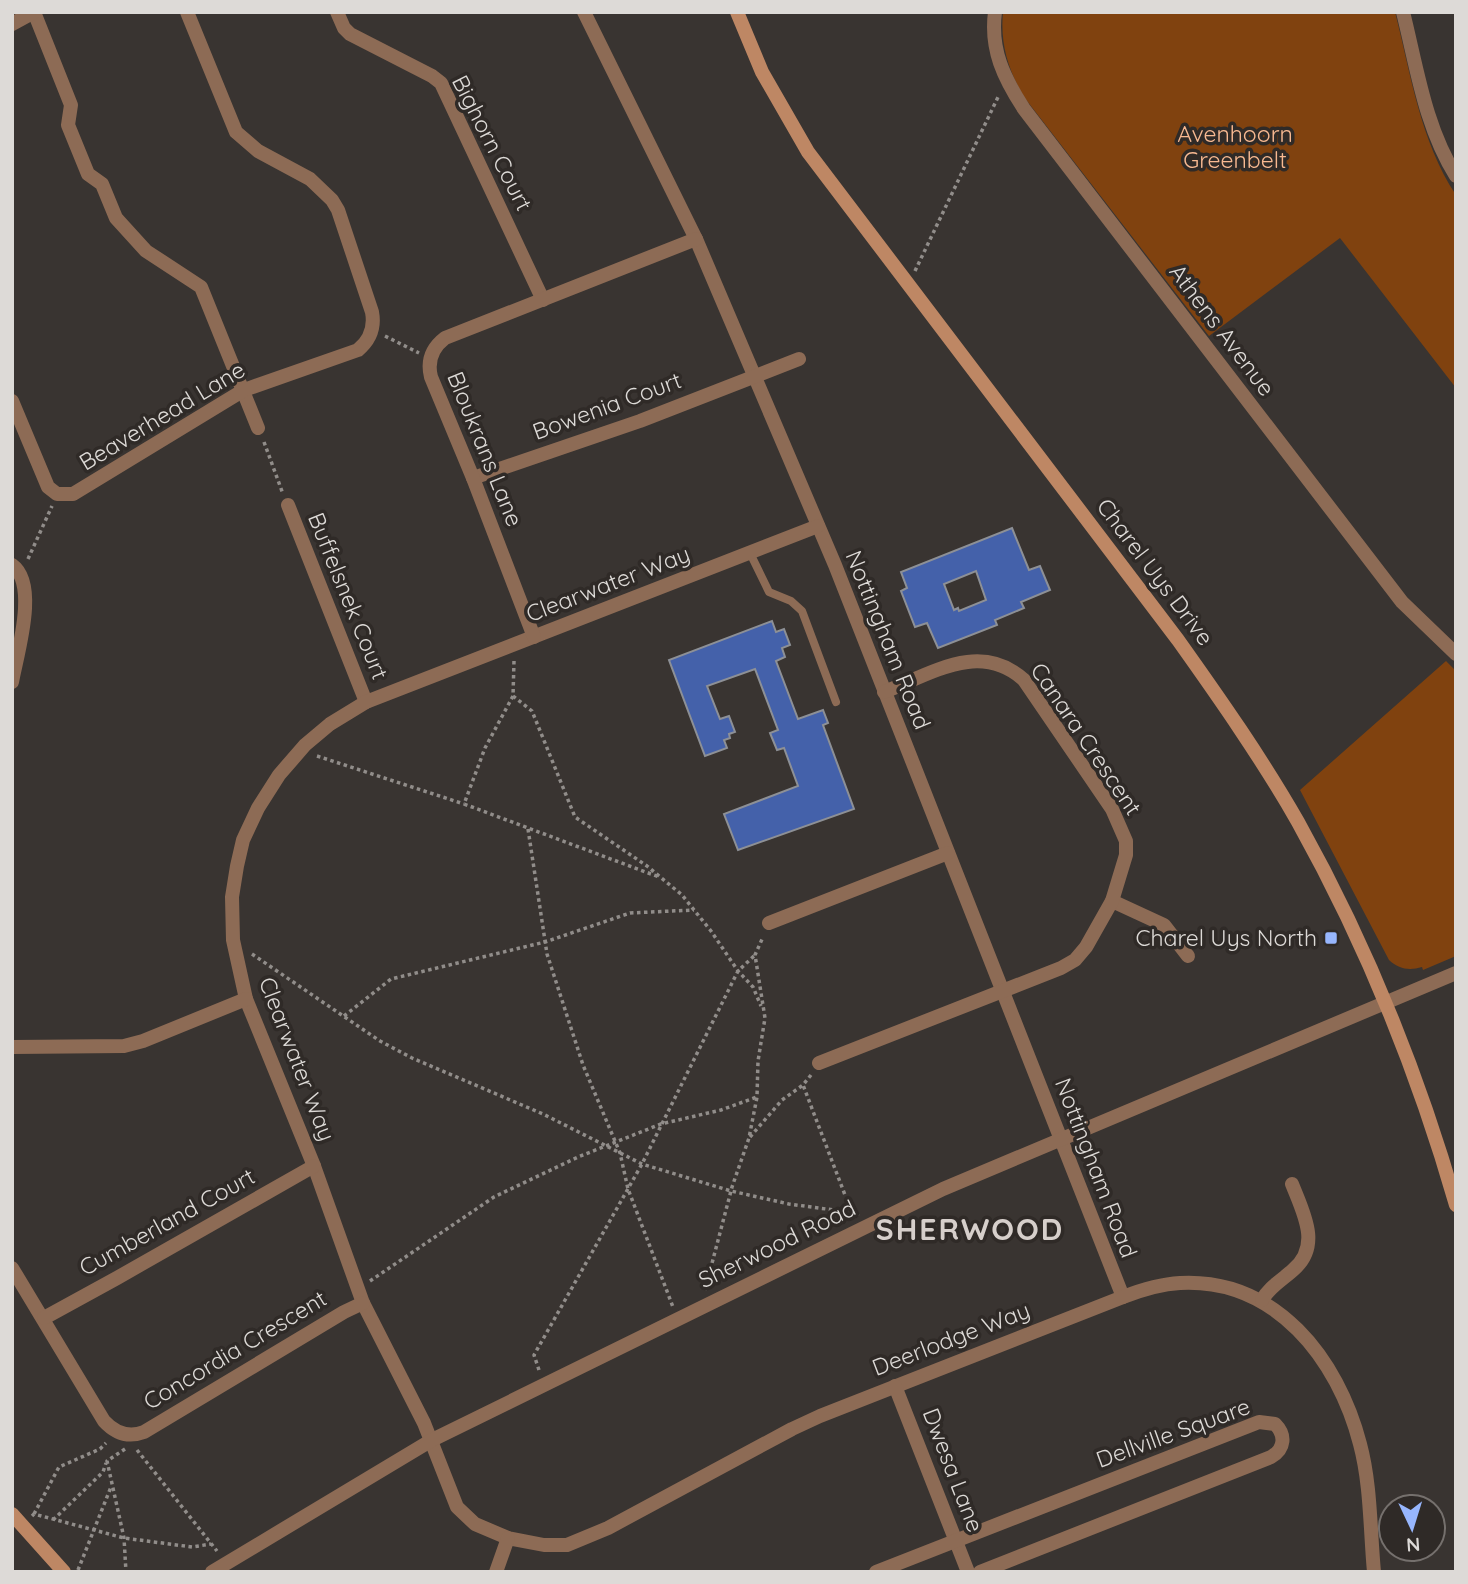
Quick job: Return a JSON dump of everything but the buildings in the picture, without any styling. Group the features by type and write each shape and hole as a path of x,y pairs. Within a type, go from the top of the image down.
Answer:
{"main road":[{"name":"Charel Uys Drive","path":"737,12 762,72 808,152 1178,640 1235,720 1299,824 1353,932 1384,1003 1422,1099 1456,1205"},
{"path":"17,1518 64,1572"}],"street":[{"path":"12,24 34,12 71,105 68,125 88,174 102,184 116,218 146,251 201,287 258,428"},
{"path":"187,12 236,132 258,151 310,179 332,200 338,210 372,312 372,330"},
{"name":"Bighorn Court","path":"337,12 344,28 350,34 441,83 543,300"},
{"name":"Nottingham Road","path":"584,12 696,239 818,526 1123,1297"},
{"name":"Athens Avenue","path":"995,12 996,51 1006,80 1024,109 1380,574 1402,601 1456,654"},
{"path":"1403,12 1431,123 1441,150 1456,176"},
{"name":"Bloukrans Lane","path":"534,637 431,377 430,358 438,343 445,338 696,239"},
{"name":"Beaverhead Lane","path":"57,494 79,492 244,390 358,350 367,342 372,330"},
{"name":"Bowenia Court","path":"473,478 640,421 799,359"},
{"path":"12,401 44,482 57,494"},
{"name":"Buffelsnek Court","path":"288,505 366,702"},
{"name":"Clearwater Way","path":"432,1440 360,1296 314,1166 246,999 233,940 232,897 243,840 268,791 285,767 330,724 366,702 818,526"},
{"path":"12,682 26,600 25,583 17,569"},
{"name":"Canara Crescent","path":"819,1063 1061,968 1075,960 1086,947 1112,901 1126,855 1126,841 1112,809 1024,680 1015,672 993,661 971,660 884,692"},
{"path":"769,923 948,853"},
{"path":"1112,901 1164,925 1188,957"},
{"name":"Sherwood Road","path":"212,1572 432,1440 943,1189 1456,972"},
{"path":"12,1046 124,1046 143,1041 246,999"},
{"name":"Cumberland Court","path":"44,1318 314,1166"},
{"path":"1262,1300 1267,1291 1297,1268 1308,1250 1308,1224 1292,1184"},
{"path":"12,1268 104,1421 116,1432"},
{"name":"Deerlodge Way","path":"432,1440 457,1507 475,1524 508,1538 544,1545 568,1545 608,1528 792,1429 895,1386 1123,1297 1160,1285 1198,1283 1235,1290 1262,1300 1286,1317 1307,1338 1326,1365 1348,1406 1365,1468 1374,1572"},
{"name":"Concordia Crescent","path":"116,1432 134,1435 144,1432 344,1312 360,1296"},
{"name":"Dwesa Lane","path":"895,1386 968,1572"},
{"name":"Dellville Square","path":"876,1572 1259,1422 1275,1424 1282,1433 1280,1450 1271,1457 980,1572"},
{"path":"496,1572 508,1538"}],"lane":[{"path":"750,553 769,592 791,601 802,611 835,702"}],"path":[{"path":"908,285 1006,80"},
{"path":"372,330 430,358"},
{"path":"258,428 288,505"},
{"path":"17,569 57,494"},
{"path":"464,804 485,748 513,695 515,644"},
{"path":"513,695 533,711 575,817 682,895 753,987 765,1018"},
{"path":"305,745 310,754 464,804 663,879"},
{"path":"528,829 545,942 583,1065 620,1153 628,1189 673,1306 680,1317"},
{"path":"344,1016 391,979 545,942 630,913 694,910"},
{"path":"543,1384 534,1355 642,1164 738,971 755,955 769,923"},
{"path":"233,940 380,1041 412,1058 543,1114 642,1164 731,1191 789,1204 856,1213"},
{"path":"705,1292 731,1191 749,1138 757,1097 758,1061 765,1018 755,955"},
{"path":"749,1138 782,1100 803,1085 819,1063"},
{"path":"803,1085 845,1195 863,1228"},
{"path":"360,1296 494,1197 615,1141 661,1124 721,1110 757,1097"},
{"path":"34,1514 59,1467 100,1449 116,1432"},
{"path":"53,1520 103,1472 107,1461 133,1445 227,1563"},
{"path":"107,1461 124,1538 126,1572"},
{"path":"77,1572 112,1485"},
{"path":"17,1518 34,1514 124,1538 192,1547 211,1544"}],"green space":[{"name":"Avenhoorn Greenbelt","path":"1003,12 1395,12 1425,130 1456,195 1456,388 1340,238 1209,336 1024,97 1006,56"},
{"path":"1446,661 1456,671 1456,956 1423,970 1422,967 1408,969 1389,960 1300,790"}],"place":[{"name":"Charel Uys North","path":"1331,938"}],"district":[{"name":"SHERWOOD","path":"970,1230"}]}
